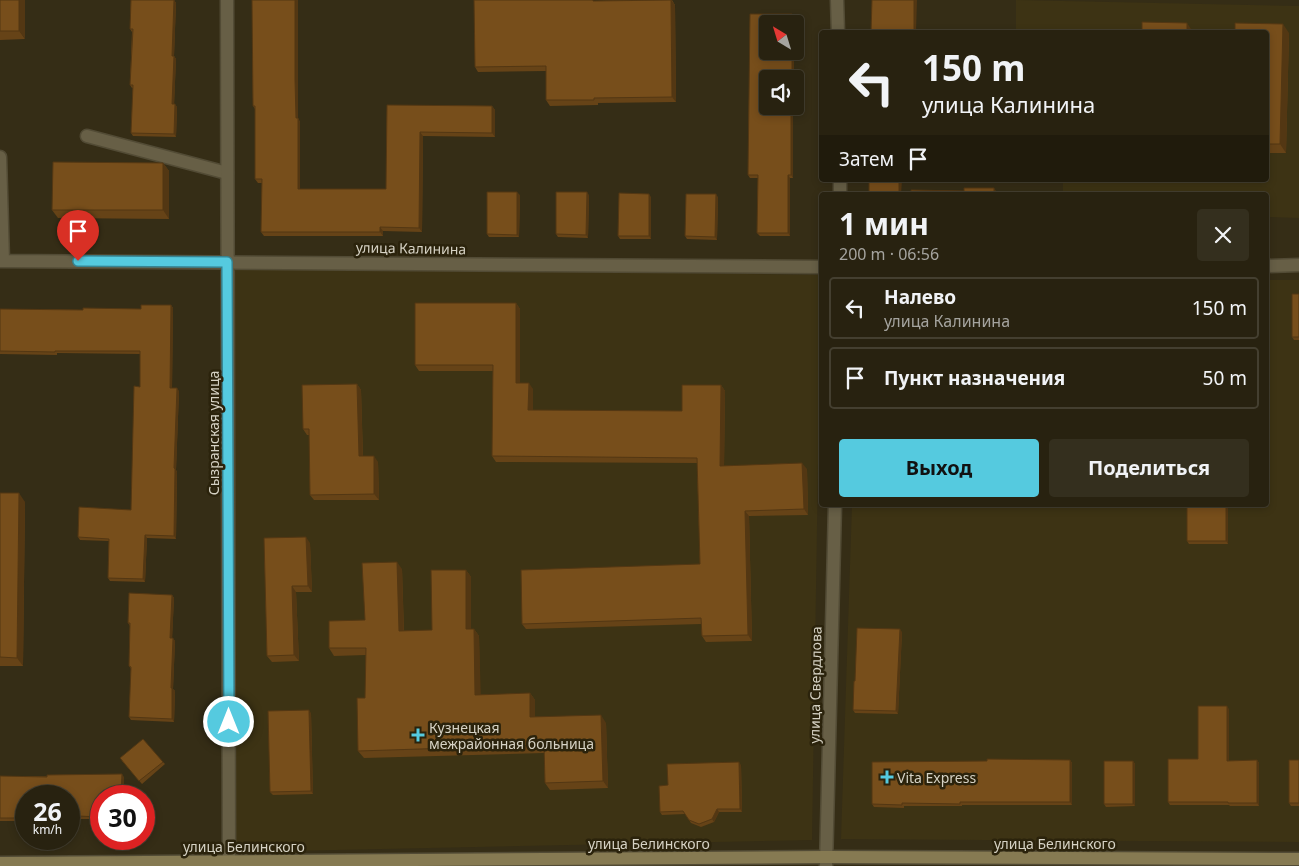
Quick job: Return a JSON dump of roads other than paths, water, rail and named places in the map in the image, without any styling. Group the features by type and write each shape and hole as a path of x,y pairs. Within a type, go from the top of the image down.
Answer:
{"street":[{"name":"Сызранская улица","path":"226,0 229,864"},
{"path":"838,0 838,30"},
{"path":"87,136 227,173"},
{"path":"0,157 2,261"},
{"name":"улица Калинина","path":"2,261 819,267"},
{"path":"1269,266 1299,265"},
{"name":"улица Свердлова","path":"826,861 835,507"},
{"name":"улица Белинского","path":"0,863 229,864 826,861 1281,863 1299,859"}],"place":[{"name":"Кузнецкая межрайонная больница","path":"418,735"},
{"name":"Vita Express","path":"887,777"}]}
